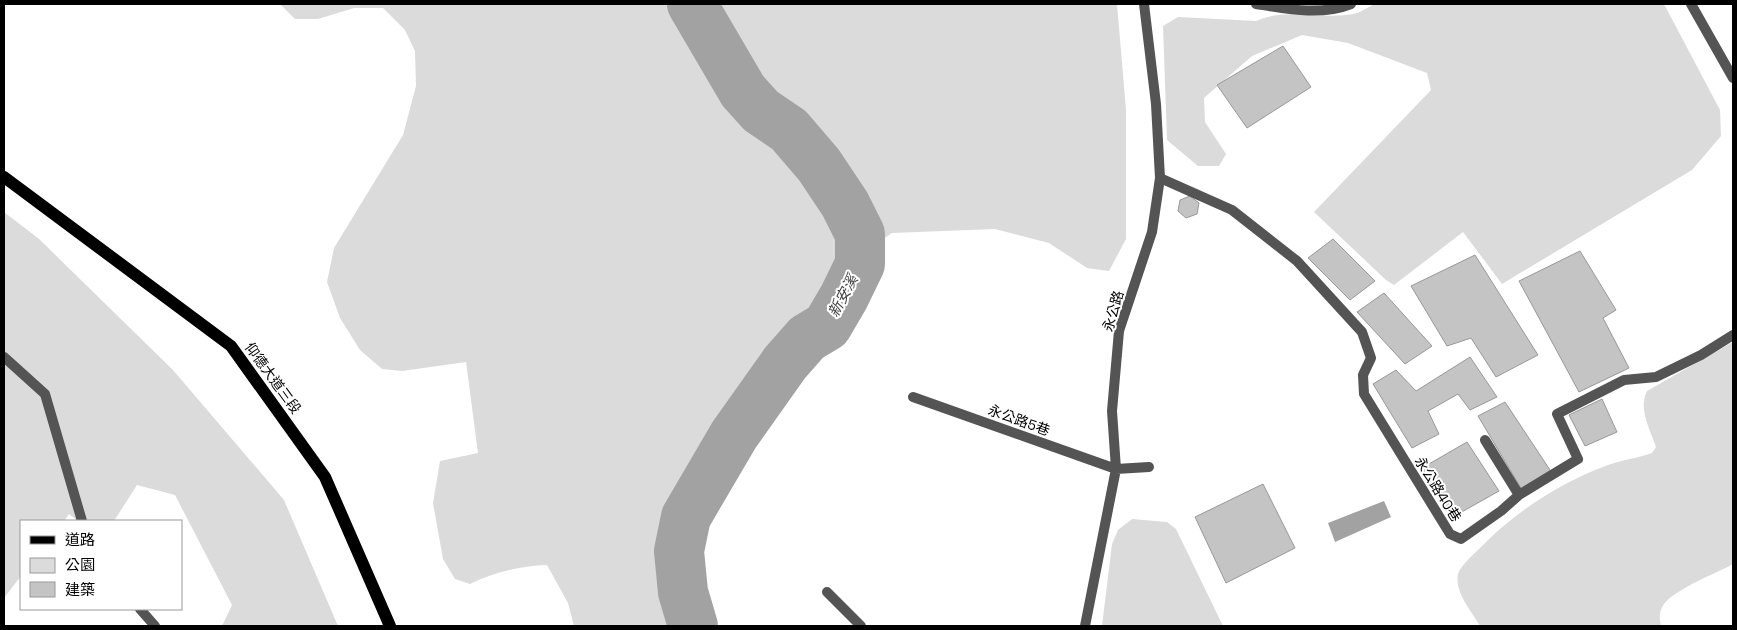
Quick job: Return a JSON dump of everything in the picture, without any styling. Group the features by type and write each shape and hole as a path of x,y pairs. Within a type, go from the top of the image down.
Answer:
{"main road":[{"name":"仰德大道三段","path":"4,178 231,346 325,477 390,626"}],"street":[{"name":"永公路","path":"1085,626 1116,469 1112,411 1119,331 1152,232 1160,178 1156,104 1144,4"},
{"path":"1256,4 1296,11 1338,9 1351,4"},
{"path":"1691,4 1733,78"},
{"name":"永公路40巷","path":"1160,178 1232,210 1297,261 1362,332 1372,358 1363,375 1364,394 1450,534 1460,539 1501,511 1519,495 1578,459 1557,414 1624,380 1656,377 1701,355 1733,335"},
{"path":"4,357 45,394 82,520"},
{"name":"永公路5巷","path":"913,397 1116,469"},
{"path":"1485,440 1519,495"},
{"path":"1116,469 1149,466"},
{"path":"827,592 861,626"},
{"path":"141,610 154,626"}],"green space":[{"path":"280,4 1117,4 1126,110 1126,239 1109,271 1087,268 1049,243 995,229 892,233 838,269 817,310 774,355 723,432 681,504 664,549 680,626 574,626 568,603 547,565 507,570 470,584 455,579 443,559 433,503 440,461 478,453 466,362 402,371 382,369 360,350 340,318 327,282 334,248 403,135 416,86 415,51 405,30 383,8 354,8 318,19 295,19"},
{"path":"1375,4 1664,4 1720,110 1721,136 1692,170 1502,284 1463,232 1394,285 1386,280 1314,212 1431,90 1427,73 1348,43 1302,35 1252,56 1204,98 1205,122 1226,154 1219,166 1198,166 1167,140 1163,26 1178,17 1256,21 1268,17 1292,14 1341,15 1356,13"},
{"path":"4,212 39,239 173,370 284,500 338,626 222,626 232,605 175,495 137,485 115,520 77,520 69,514 65,520 20,520 20,577 4,598"},
{"path":"1733,342 1733,564 1687,587 1670,598 1661,609 1661,626 1480,626 1464,602 1457,581 1458,574 1464,564 1508,522 1556,489 1608,465 1652,453 1656,447 1644,412 1647,391"},
{"path":"1132,519 1167,522 1176,529 1223,626 1102,626 1112,544 1118,530"}],"shaded area":[{"path":"1384,501 1391,517 1335,542 1328,523"}],"building":[{"path":"1283,46 1311,87 1247,128 1217,85"},
{"path":"1190,196 1199,203 1197,214 1186,218 1178,211 1180,200"},
{"path":"1333,239 1375,281 1350,300 1308,258"},
{"path":"1580,251 1616,310 1603,318 1629,368 1579,392 1519,281"},
{"path":"1475,255 1538,355 1496,377 1471,338 1447,346 1411,286"},
{"path":"1384,293 1432,346 1405,364 1357,312"},
{"path":"1470,357 1497,397 1470,410 1458,394 1428,411 1439,434 1412,448 1373,384 1396,370 1416,391"},
{"path":"1602,399 1617,432 1585,446 1569,415"},
{"path":"1505,402 1552,473 1522,490 1478,416"},
{"path":"1467,442 1499,491 1451,518 1422,468"},
{"path":"1263,484 1295,548 1226,583 1195,517"}],"waterway":[{"name":"新安溪","path":"692,4 743,91 761,111 789,130 819,165 845,204 860,234 860,264 827,326 807,338 785,363 734,435 686,517 679,551 683,592 693,626"}]}
